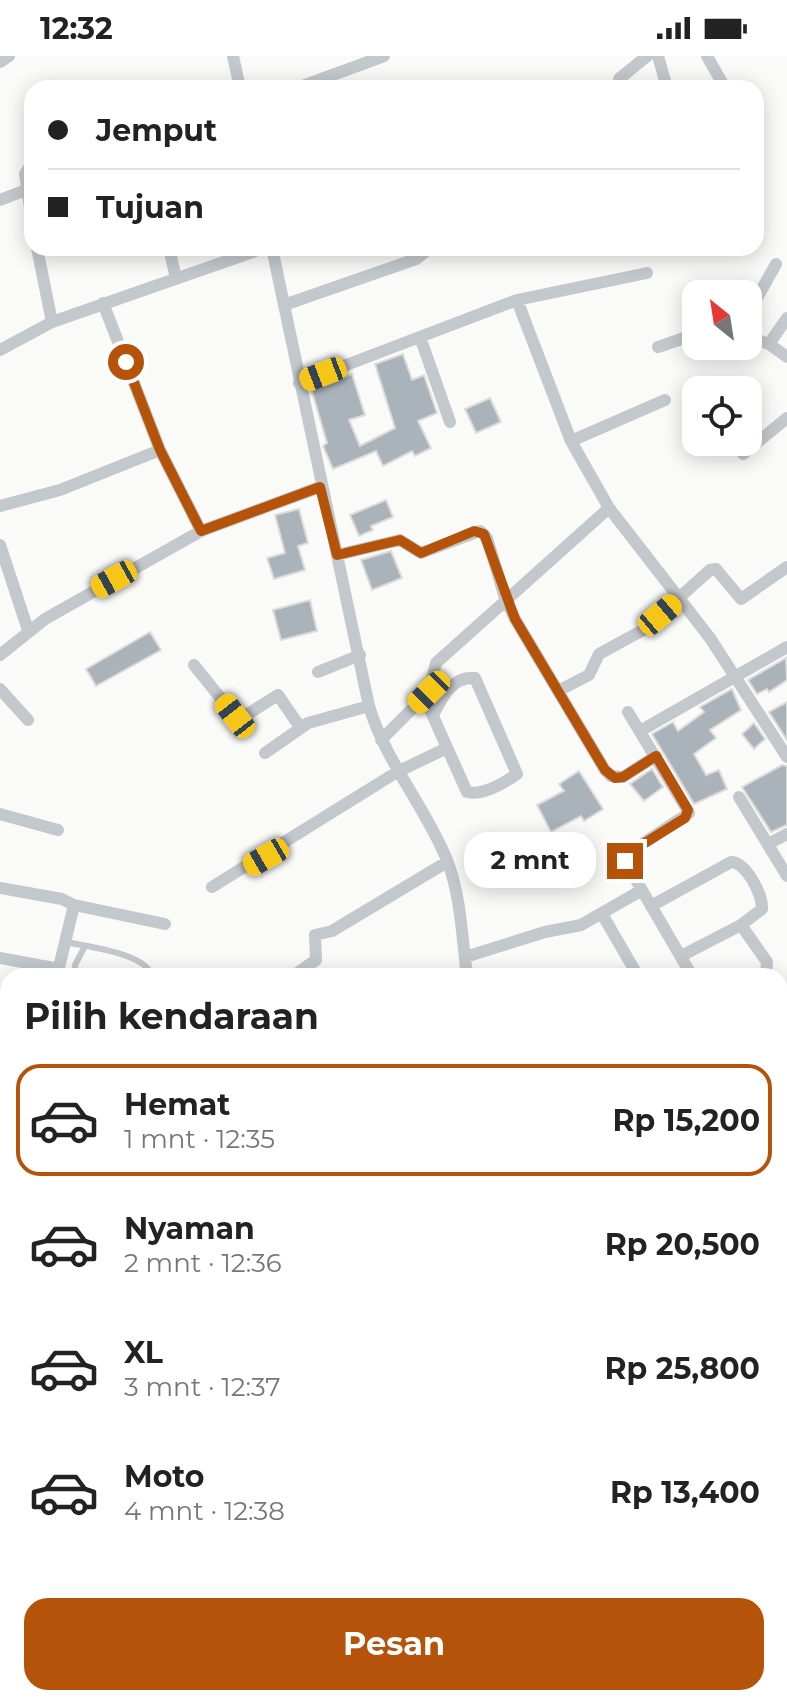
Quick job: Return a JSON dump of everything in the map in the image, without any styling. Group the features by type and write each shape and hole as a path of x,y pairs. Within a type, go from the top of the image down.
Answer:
{"street":[{"path":"0,62 9,56"},
{"path":"233,56 238,80"},
{"path":"319,80 384,56"},
{"path":"619,79 647,56"},
{"path":"658,56 665,80"},
{"path":"707,56 720,80"},
{"path":"0,200 24,191"},
{"path":"39,256 52,322"},
{"path":"171,256 176,278"},
{"path":"0,350 52,322 241,256"},
{"path":"274,256 320,487 369,706 381,740 397,772 428,820 447,862 458,904 466,968"},
{"path":"284,305 420,256"},
{"path":"762,289 776,264"},
{"path":"299,383 517,300 647,273"},
{"path":"517,300 571,441 609,508 710,638 787,757"},
{"path":"103,303 160,450 201,531"},
{"path":"769,344 787,318"},
{"path":"420,337 450,422"},
{"path":"658,347 682,339"},
{"path":"762,342 787,357"},
{"path":"571,441 665,400"},
{"path":"762,438 787,418"},
{"path":"0,506 60,490 160,450"},
{"path":"1,653 28,630 201,531 320,487"},
{"path":"381,740 429,692 436,663 609,508"},
{"path":"337,555 400,540 421,553 480,531 487,538 505,598 611,776 623,777 656,756"},
{"path":"0,545 28,630"},
{"path":"558,691 589,675 599,654 643,630 713,569 741,599 787,567"},
{"path":"640,731 787,647"},
{"path":"318,672 360,655"},
{"path":"194,665 235,716 243,717 278,695 300,727"},
{"path":"475,678 518,771 497,786 470,793 447,748 430,709 449,688 475,678"},
{"path":"0,689 28,720"},
{"path":"265,753 300,727 369,706"},
{"path":"628,712 689,813 627,854 625,861 688,968"},
{"path":"212,887 397,772 447,748"},
{"path":"739,797 787,876"},
{"path":"0,814 58,830"},
{"path":"768,844 787,834"},
{"path":"651,906 734,861 742,866 763,905 758,914 681,956"},
{"path":"304,968 316,960 315,935 332,931 447,862"},
{"path":"0,888 62,899 74,905 165,924"},
{"path":"465,957 545,932 581,925 642,890"},
{"path":"59,968 74,905"},
{"path":"602,914 633,968"},
{"path":"741,925 767,962 767,968"},
{"path":"0,958 41,968"}],"lane":[{"path":"66,942 129,956 148,968"},
{"path":"75,968 85,946"}],"building":[{"path":"403,354 412,380 424,375 437,413 418,421 431,448 415,456 412,451 383,466 376,451 333,469 323,446 327,443 311,388 352,374 365,415 349,420 360,446 395,428 375,364"},
{"path":"490,398 501,422 476,433 465,409"},
{"path":"386,500 393,517 371,526 373,530 359,536 350,515"},
{"path":"299,509 308,543 298,546 305,570 274,579 267,558 285,553 275,515"},
{"path":"391,551 402,578 372,590 361,560"},
{"path":"310,600 317,631 281,640 273,610"},
{"path":"150,632 161,650 96,686 86,669"},
{"path":"786,658 787,680 769,692 767,689 757,694 748,680"},
{"path":"732,689 741,710 710,730 716,738 694,754 706,775 719,770 727,789 694,804 652,734 673,722 678,731 704,712 700,707"},
{"path":"787,702 787,740 769,712"},
{"path":"754,723 765,739 754,749 742,734"},
{"path":"782,765 787,766 787,825 771,832 742,787"},
{"path":"652,769 663,787 644,801 630,784"},
{"path":"579,771 603,809 584,821 581,816 551,832 537,805 564,791 559,784"}],"route":[{"path":"126,362 160,450 201,531 320,487 337,555 400,540 421,553 474,531 484,534 515,619 605,770 615,778 623,777 656,756 688,810 685,818 627,854 625,861"}]}
